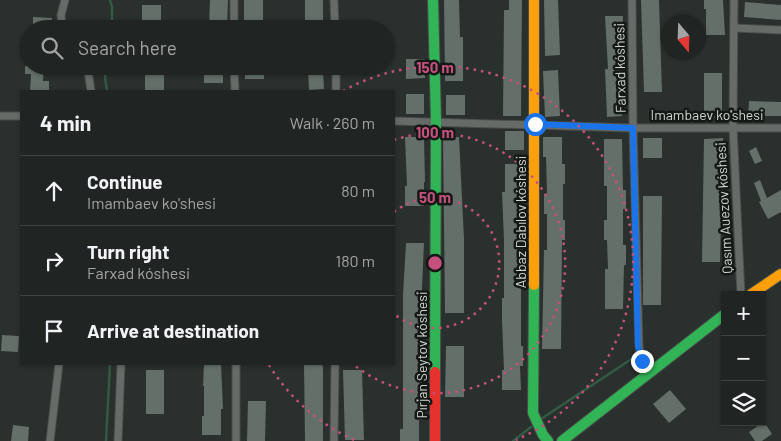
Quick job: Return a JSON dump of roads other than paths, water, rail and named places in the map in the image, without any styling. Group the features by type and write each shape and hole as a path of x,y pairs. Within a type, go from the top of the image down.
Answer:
{"street":[{"path":"61,20 65,0"},
{"path":"234,0 234,20"},
{"path":"334,0 335,20"},
{"name":"Pırjan Seytov kóshesi","path":"433,0 436,122 435,441"},
{"name":"Abbaz Dabılov kóshesi","path":"534,0 533,413 548,441"},
{"name":"Farxad kóshesi","path":"632,0 638,346 648,375"},
{"name":"Qasım Auezov kóshesi","path":"734,0 733,127 741,291"},
{"path":"734,28 781,30"},
{"path":"89,75 91,90"},
{"path":"234,75 235,90"},
{"path":"336,75 336,90"},
{"path":"0,116 20,116"},
{"name":"Imambaev ko'shesi","path":"395,121 633,128 781,128"},
{"path":"756,291 781,274"},
{"path":"562,441 721,317"},
{"path":"50,441 58,365"},
{"path":"118,441 121,365"},
{"path":"236,365 236,441"},
{"path":"334,441 335,365"}],"waterway":[{"path":"110,0 112,20"},
{"path":"105,75 107,90"},
{"path":"541,419 633,358"},
{"path":"106,441 110,365"},
{"path":"513,441 531,427"}]}
